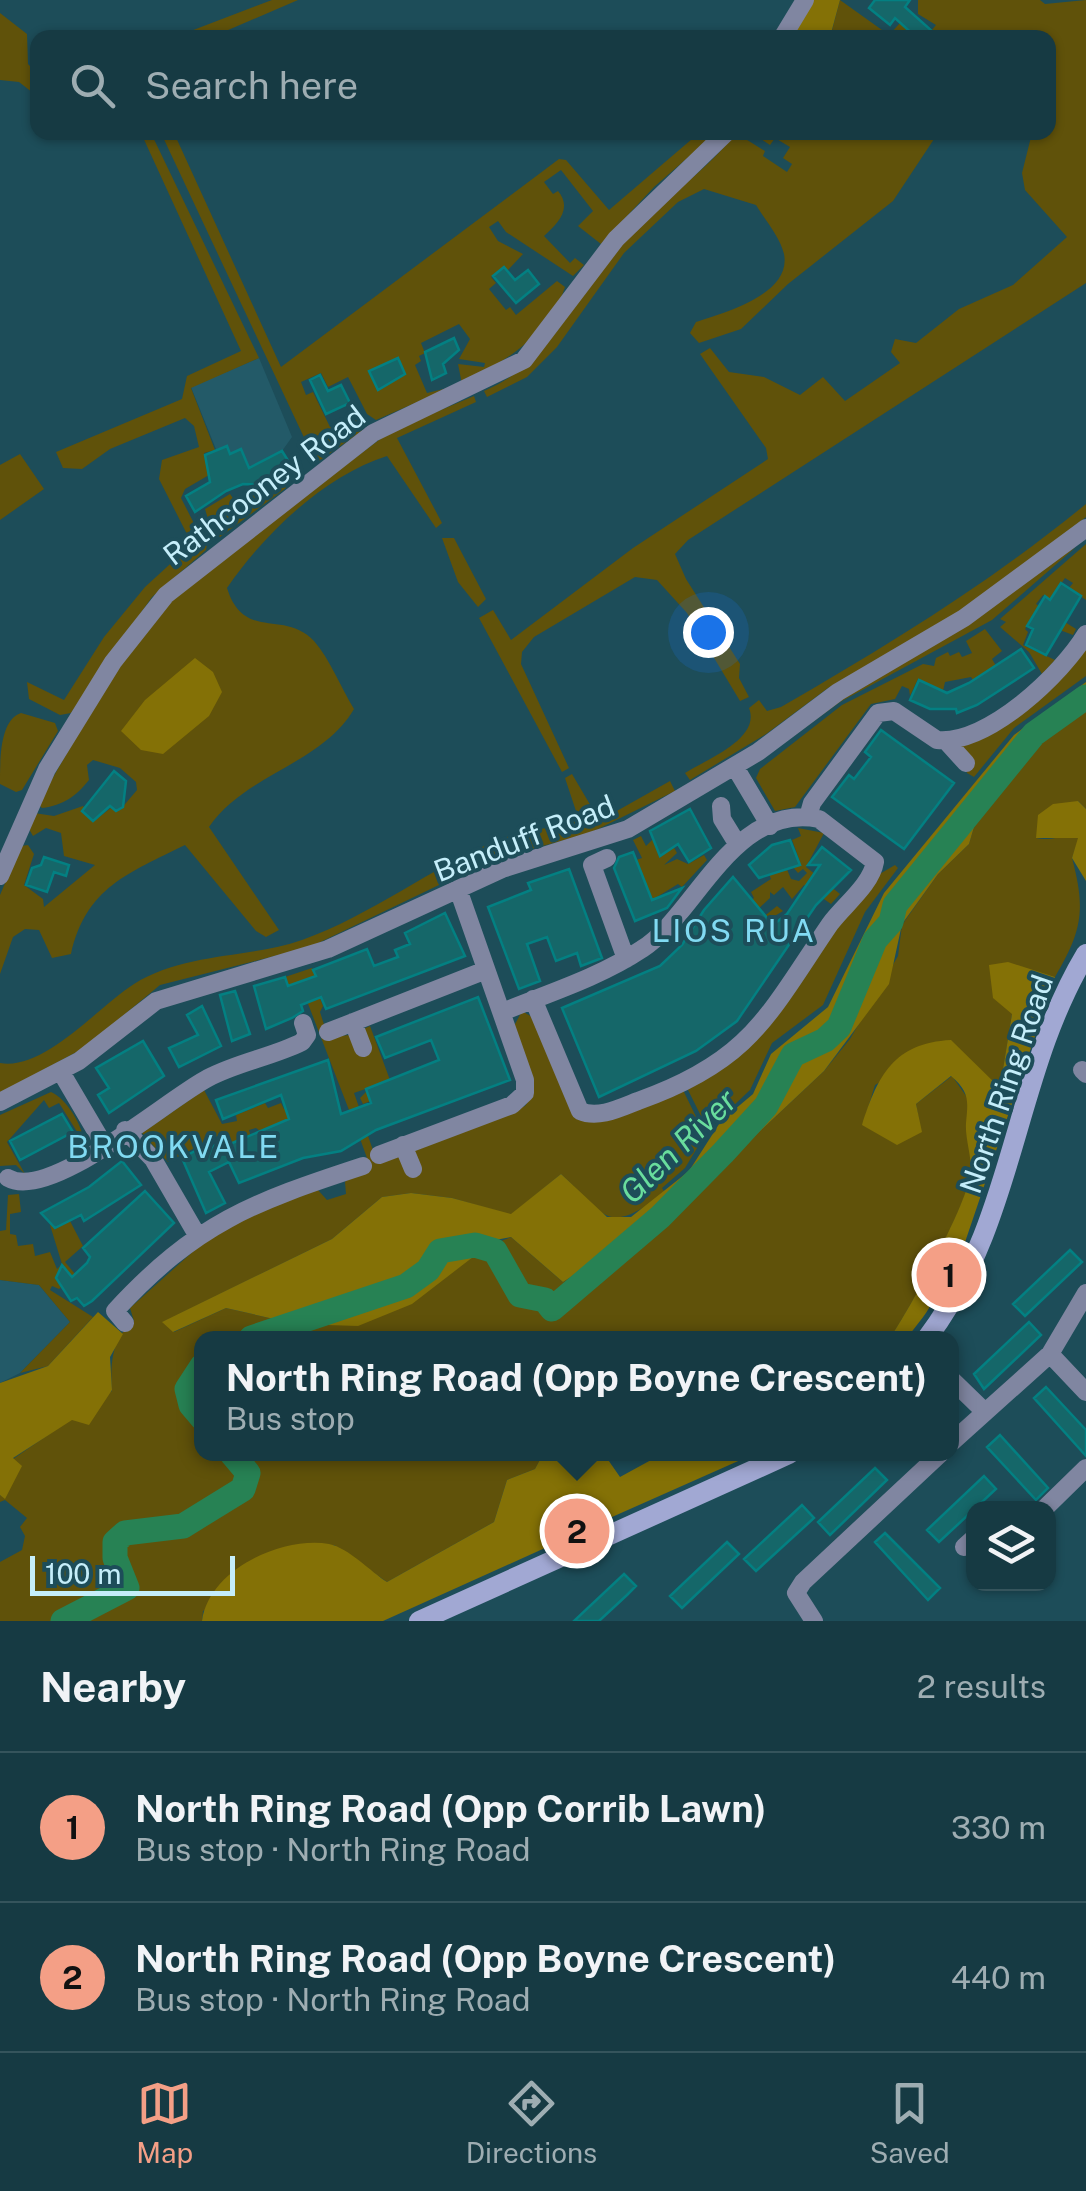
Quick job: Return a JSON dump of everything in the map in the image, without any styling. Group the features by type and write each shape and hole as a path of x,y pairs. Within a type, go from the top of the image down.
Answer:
{"main road":[{"name":"North Ring Road","path":"933,1331 960,1290 986,1238 1053,1020 1086,954"},
{"path":"420,1621 774,1461"}],"street":[{"path":"787,30 805,0"},
{"name":"Rathcooney Road","path":"0,876 47,769 113,662 166,595 382,428 497,378 524,360 616,238 720,140"},
{"name":"Banduff Road","path":"0,1102 61,1072 156,1001 328,949 517,864 611,837 735,767 838,692 964,618 1086,528"},
{"path":"946,741 984,726 1041,689 1086,634"},
{"path":"808,817 812,804 878,713 894,711 929,736 946,741 966,763"},
{"path":"735,767 770,826"},
{"path":"721,806 722,819 738,845"},
{"path":"502,1012 626,959 659,936 698,884 738,845 770,826 808,817 826,822 875,862 872,874 836,916 789,991 760,1026 702,1073 644,1099 594,1115 580,1110 533,1000"},
{"path":"607,858 592,865 626,959"},
{"path":"125,1323 115,1312 196,1234 261,1201 333,1186 371,1160 521,1098 525,1080 458,890"},
{"path":"328,1032 486,970"},
{"path":"353,1022 363,1048"},
{"path":"8,1178 27,1184 45,1180 212,1076 302,1042 308,1034 304,1023"},
{"path":"61,1072 104,1145"},
{"path":"125,1130 152,1158 196,1234"},
{"path":"403,1146 413,1169"},
{"path":"959,1435 1050,1354 1086,1293"},
{"path":"1050,1354 1086,1392"},
{"path":"959,1387 984,1411"},
{"path":"814,1621 796,1593 803,1582 933,1461"},
{"path":"1052,1501 1086,1468"}],"shaded area":[{"path":"272,0 298,0 228,30 193,30"},
{"path":"813,0 840,0 832,30 796,30"},
{"path":"840,0 882,30 832,30"},
{"path":"918,0 1040,0 1045,4 1086,0 1086,283 688,540 675,554 686,579 740,664 739,678 749,697 740,701 687,613 657,580 635,577 534,637 522,652 521,664 569,768 562,772 479,618 493,610 511,640 633,548 768,459 766,448 700,354 710,348 729,372 764,377 800,395 823,377 845,401 900,363 891,352 895,339 916,343 959,309 1013,285 1067,237 1025,190 1022,173 1030,140 1056,140 1056,30 932,30 936,25 918,14"},
{"path":"0,13 27,34 30,91 19,82 0,80"},
{"path":"144,140 154,140 259,358 191,388 215,450 204,453 209,475 185,489 181,498 202,539 208,539 206,550 152,597 71,713 60,715 29,699 27,682 64,700 104,637 145,587 192,544 159,479 162,460 199,447 194,426 185,418 110,449 82,469 63,468 56,452 182,399 187,376 241,351"},
{"path":"164,140 177,140 281,367 559,159 566,160 609,210 691,140 708,140 654,187 601,244 578,226 593,211 561,170 544,182 553,194 558,191 564,210 544,236 570,263 575,258 584,265 573,276 506,232 498,221 489,227 498,241 523,254 507,271 503,267 491,277 496,283 489,289 506,310 510,307 516,315 557,281 565,287 548,320 524,345 462,384 458,364 484,367 485,363 459,359 470,339 459,324 421,343 425,353 415,365 427,393 452,387 376,420 367,414 348,377 328,387 321,373 301,382 306,395 313,392 330,427 356,420 362,431 316,463"},
{"path":"730,140 747,140 787,172 792,164 783,158 790,147 778,140 933,140 893,201 788,284 741,329 699,343 690,333 696,322 738,307 767,291 784,268 784,254 756,205 704,189 678,202 624,253 557,347 527,377 487,397 484,391 531,361 549,341 629,233"},
{"path":"259,358 292,437 282,451 250,468 240,479 243,484 230,484 191,387"},
{"path":"474,396 476,402 397,438 442,523 436,528 387,456 341,477 297,509 259,547 227,588 244,615 290,627 314,641 354,709 323,743 242,794 209,827 279,930 266,937 256,931 185,845 128,874 99,897 78,931 71,954 52,958 39,930 25,929 13,937 0,974 0,895 21,846 28,845 34,854 24,885 43,899 44,907 95,865 64,856 61,833 46,828 33,836 29,829 34,813 54,816 83,806 94,821 112,807 120,810 137,790 136,782 120,768 93,760 87,765 89,780 74,796 50,807 38,804 116,666 184,586 391,431"},
{"path":"20,454 44,489 0,520 0,465"},
{"path":"278,480 286,488 220,537 213,536 205,509 230,494 243,513 252,506 252,493"},
{"path":"1086,504 1086,517 964,610 828,688 766,734 690,780 685,773 740,738 751,719 749,708 759,700 767,711 781,707 861,660 975,587"},
{"path":"442,538 454,538 486,599 478,607 458,582"},
{"path":"1086,544 1086,600 1069,588 1073,583 1065,578 1050,600 1043,595 1036,604 1076,629 1073,635 1031,619 1025,629 1028,632 1023,645 1055,660 1042,674 1029,652 1000,627 1006,622 1000,619"},
{"path":"1076,547 992,620 840,702 755,764 839,700"},
{"path":"985,629 1002,651 992,659 996,666 973,680 971,677 945,682 943,691 918,679 910,696 909,689 902,686 895,699 871,704 795,807 775,811 756,778 760,769 842,705 923,664 934,666 936,658 948,652 950,656 959,652 962,657 972,653 966,641"},
{"path":"1086,646 1086,676 1014,728 974,777 967,773 961,746 1031,705"},
{"path":"195,658 213,672 222,692 209,716 163,754 141,750 121,731 145,700"},
{"path":"1086,682 1086,710 1038,740 976,820 969,844 938,874 902,924 889,984 824,1071 659,1226 626,1250 597,1260 563,1282 511,1237 495,1240 412,1304 358,1326 296,1324 226,1308 173,1332 162,1322 332,1239 382,1197 411,1193 452,1198 511,1214 561,1174 607,1217 631,1217 689,1171 721,1121 753,1094 771,1054 828,1007 884,893 1014,735"},
{"path":"1086,710 1086,809 1078,801 1036,838 1079,838 1072,858 1080,906 1076,933 1055,977 1036,972 1012,1014 1000,1089 951,1041 875,1085 863,1124 921,1132 916,1104 952,1076 971,1103 971,1172 960,1208 894,1331 194,1331 194,1461 539,1461 535,1469 507,1480 494,1522 387,1582 334,1545 203,1611 202,1621 0,1621 0,1562 22,1550 25,1536 20,1527 27,1518 5,1500 0,1502 0,1495 5,1498 13,1459 112,1391 114,1351 121,1335 134,1321 130,1308 207,1239 268,1208 318,1190 327,1200 346,1194 345,1182 367,1158 358,1133 366,1130 377,1162 525,1106 530,1099 514,1026 522,1011 532,1017 575,1117 683,1090 705,1135 685,1168 662,1188 665,1193 619,1217 599,1211 561,1174 511,1215 452,1198 411,1193 382,1197 332,1239 163,1322 174,1332 226,1308 296,1324 511,1237 563,1282 597,1260 626,1250 659,1226 824,1071 850,1039 898,956 902,925 938,874 969,844 976,820 1038,740"},
{"path":"21,713 55,723 58,731 22,790 16,792 0,784 0,763 5,732"},
{"path":"572,774 595,813 615,812 670,781 675,791 588,834 493,859 310,947 160,985 84,1048 0,1093 0,1063 17,1063 52,1048 120,994 154,974 195,961 302,940 353,918 498,840 579,820 565,778"},
{"path":"1078,801 1086,809 1086,881 1072,858 1078,838 1036,838 1038,815 1053,804"},
{"path":"798,828 824,833 806,867 840,894 831,904 804,885 792,899 783,887 774,895 770,892 770,898 756,911 762,918 777,906 783,911 768,920 775,926 771,932 748,902 754,898 751,892 771,879 769,874 786,867 791,879 799,881 807,873 803,869 798,873 792,866 800,862 792,840 801,836"},
{"path":"641,836 646,846 653,839 660,855 672,844 677,853 664,865 677,859 688,864 704,855 707,860 682,887 678,884 652,900 636,860 642,858 633,840"},
{"path":"895,865 898,868 865,912 823,1005 772,1043 750,1090 708,1130 687,1088 734,1058 765,1031 836,927 878,875"},
{"path":"1008,962 1055,977 961,1254 946,1271 929,1308 912,1331 894,1331 937,1255 968,1185 971,1170 966,1097 951,1076 916,1104 922,1132 897,1145 862,1125 875,1091 891,1065 902,1055 931,1042 951,1040 1000,1088 1012,1014 993,998 989,965"},
{"path":"312,968 318,982 307,987 313,1001 320,998 328,1037 350,1035 370,1026 390,1080 399,1082 397,1076 410,1072 412,1076 394,1092 363,1104 360,1098 371,1087 354,1093 359,1107 354,1123 300,983 288,986 285,977"},
{"path":"204,1090 222,1124 237,1121 236,1115 265,1103 268,1108 281,1103 284,1109 298,1104 287,1124 281,1122 282,1126 263,1133 256,1128 249,1130 251,1137 231,1145 225,1132 168,1162 142,1133"},
{"path":"51,1092 73,1114 84,1143 59,1103 49,1108 44,1100 7,1142 25,1174 16,1165 0,1166 0,1115"},
{"path":"19,1194 21,1212 10,1214 10,1234 16,1235 18,1246 33,1244 35,1256 50,1252 57,1269 62,1264 50,1225 70,1221 83,1246 65,1262 75,1274 59,1289 52,1286 50,1290 93,1317 48,1366 20,1373 70,1322 39,1285 0,1280 0,1231 6,1230 8,1195"},
{"path":"0,1280 39,1285 70,1322 20,1373 0,1383"},
{"path":"98,1312 123,1334 110,1357 112,1390 89,1425 72,1420 13,1458 22,1466 5,1499 0,1495 0,1383 48,1366"},
{"path":"539,1461 609,1461 620,1477 649,1461 738,1461 594,1525 566,1530 545,1548 383,1621 202,1621 218,1586 233,1572 270,1551 291,1545 337,1546 387,1582 494,1522 507,1480 535,1469"}],"building":[{"path":"875,0 910,0 905,7 931,30 908,30 895,18 890,25 869,8"},
{"path":"504,267 515,280 528,270 539,284 516,303 493,276"},
{"path":"454,338 459,350 443,364 446,373 432,380 425,352"},
{"path":"398,358 405,374 378,390 369,371"},
{"path":"320,375 328,391 341,385 350,403 326,414 310,380"},
{"path":"227,446 230,454 241,449 249,468 282,451 292,467 265,485 243,484 226,491 195,512 186,496 210,482 205,455"},
{"path":"1061,583 1081,596 1046,655 1026,645 1033,629 1027,626 1045,596 1050,600"},
{"path":"1021,649 1034,668 977,705 957,713 956,709 930,709 910,700 919,680 947,693"},
{"path":"881,730 954,783 904,849 832,797 849,775 854,779 871,757 865,752"},
{"path":"114,771 126,781 123,807 116,811 110,806 93,821 82,811"},
{"path":"690,809 711,848 689,862 678,844 660,856 650,831"},
{"path":"790,840 800,865 759,878 749,865 772,845"},
{"path":"822,847 851,870 816,905 737,1021 696,1051 599,1097 562,1008 660,966 682,945 704,910 733,877 773,925 787,914 820,865 808,865"},
{"path":"633,852 652,900 682,888 667,908 635,921 614,868 619,857"},
{"path":"44,857 69,865 66,876 54,872 47,892 26,885 32,868 41,865"},
{"path":"569,869 602,958 581,966 577,953 556,961 547,937 527,944 540,981 519,989 488,907 531,890 528,883"},
{"path":"445,913 465,956 326,1009 321,997 301,1005 303,1011 292,1018 266,1029 254,986 285,977 288,986 316,976 313,970 367,949 374,966 398,957 395,950 410,944 405,933"},
{"path":"235,991 250,1034 232,1041 220,995"},
{"path":"478,997 510,1080 376,1130 341,1151 303,1158 239,1183 229,1162 209,1172 225,1203 206,1213 182,1158 208,1144 210,1148 228,1138 230,1144 289,1119 281,1095 223,1119 216,1100 328,1060 341,1114 371,1103 366,1089 439,1060 431,1040 385,1058 376,1037"},
{"path":"202,1006 221,1046 179,1067 169,1048 198,1035 187,1015"},
{"path":"143,1041 164,1076 109,1113 98,1095 109,1088 96,1068"},
{"path":"62,1114 73,1132 20,1160 10,1141"},
{"path":"122,1161 141,1185 84,1221 81,1215 55,1228 41,1213 89,1187"},
{"path":"145,1191 174,1223 92,1301 84,1306 77,1298 71,1301 56,1278 62,1265 72,1277 90,1257 83,1248"},
{"path":"1070,1250 1082,1262 1025,1316 1013,1304"},
{"path":"1029,1322 1041,1335 984,1389 974,1374"},
{"path":"1046,1387 1086,1430 1086,1456 1034,1398"},
{"path":"1000,1435 1048,1488 1036,1500 987,1447"},
{"path":"875,1468 887,1480 830,1535 818,1522"},
{"path":"984,1476 996,1489 983,1501 966,1501 966,1517 939,1542 927,1530"},
{"path":"802,1505 814,1518 756,1571 744,1559"},
{"path":"885,1533 940,1588 928,1600 875,1542"},
{"path":"727,1542 739,1554 682,1608 670,1596"},
{"path":"624,1574 636,1586 627,1595 599,1621 574,1621"}],"waterway":[{"name":"Glen River","path":"272,1331 406,1286 428,1270 440,1251 475,1245 495,1251 520,1295 545,1300 552,1309 660,1217 723,1153 766,1106 793,1055 825,1040 839,1027 875,940 891,922 895,905 1034,734 1086,697"},
{"name":"Glen River","path":"194,1378 187,1389 194,1409"},
{"name":"Glen River","path":"63,1621 127,1588 115,1558 115,1542 125,1533 183,1526 243,1489 248,1473 238,1461"}],"place":[{"name":"North Ring Road (Opp Corrib Lawn)","path":"949,1275"},
{"name":"North Ring Road (Opp Boyne Crescent)","path":"577,1531"}],"district":[{"name":"LIOS RUA","path":"734,930"},
{"name":"BROOKVALE","path":"174,1146"}]}
